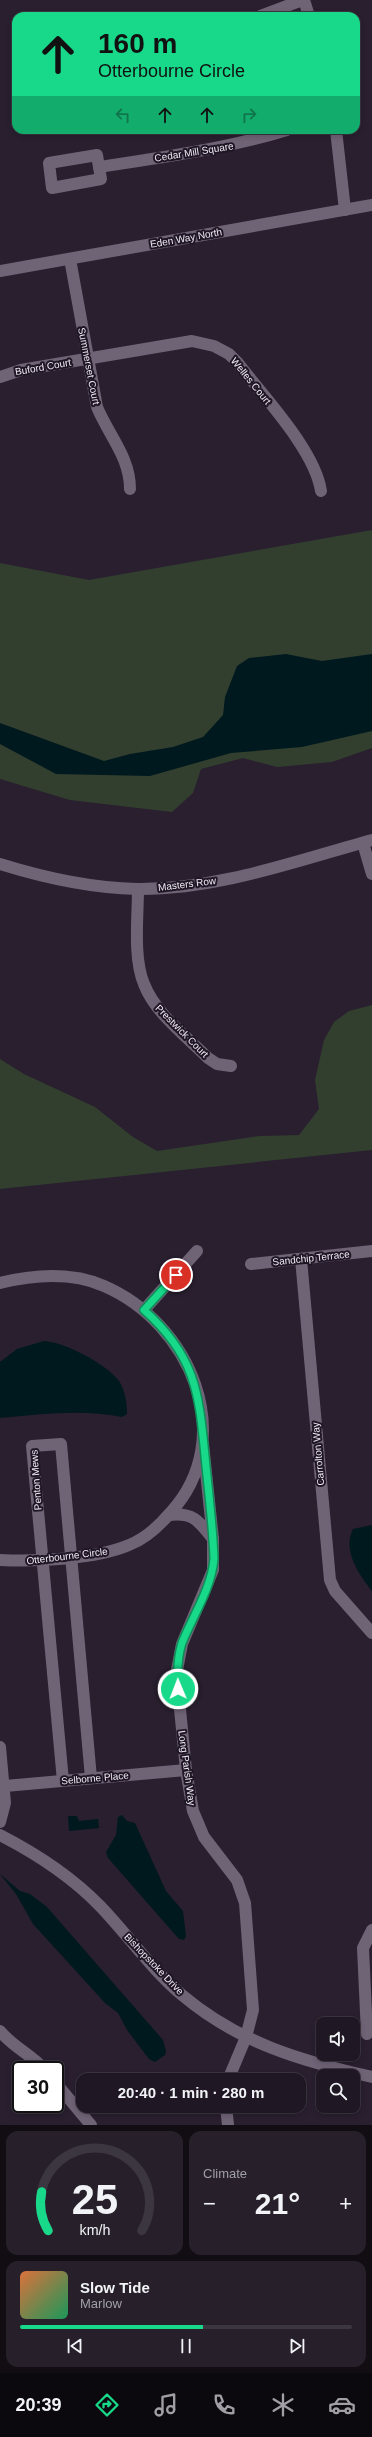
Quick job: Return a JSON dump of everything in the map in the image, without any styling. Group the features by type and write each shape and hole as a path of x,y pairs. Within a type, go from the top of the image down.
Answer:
{"street":[{"path":"271,12 304,0 308,12"},
{"name":"Cedar Mill Square","path":"99,166 209,150 244,143 274,134"},
{"path":"336,134 345,210"},
{"name":"Eden Way North","path":"0,271 372,205"},
{"name":"Summerset Court","path":"70,259 97,407 104,423 124,456 129,470 130,489"},
{"name":"Welles Court","path":"88,359 192,341 208,344 229,354 305,449 314,465 321,491"},
{"name":"Buford Court","path":"0,378 16,372 88,359"},
{"path":"368,841 372,874"},
{"name":"Masters Row","path":"0,864 65,881 99,887 138,889 207,883 368,841"},
{"name":"Prestwick Court","path":"138,889 139,958 143,983 148,994 155,1005 208,1058 217,1064 231,1066"},
{"path":"144,1310 197,1251"},
{"name":"Sandchip Terrace","path":"251,1264 372,1252"},
{"name":"Carrolton Way","path":"301,1259 330,1580 335,1591 372,1633"},
{"name":"Otterbourne Circle","path":"0,1283 36,1277 74,1278 104,1285 144,1310 171,1338 189,1367 199,1400 203,1444 196,1475 181,1501 153,1530 129,1545 102,1553 71,1557 0,1560"},
{"name":"Penton Mews","path":"63,1781 32,1446 61,1444 91,1778"},
{"name":"Long Parish Way","path":"203,1444 214,1559 210,1580 182,1644 177,1670 186,1770 193,1811 204,1837 237,1880 245,1903 254,1999 253,2010 246,2037 231,2073"},
{"path":"169,1515 181,1514 192,1517 201,1523 213,1539"},
{"path":"0,1747 5,1786 5,1802 0,1822"},
{"name":"Selborne Place","path":"5,1786 186,1770"},
{"name":"Bishopstoke Drive","path":"0,1835 62,1871 100,1906 149,1962 182,1995 228,2028 275,2051 372,2077"},
{"path":"367,2034 368,1966 363,1948 372,1930"},
{"path":"0,2031 11,2044 36,2061"},
{"path":"64,2093 91,2125"},
{"path":"227,2113 228,2125"}],"shaded area":[{"path":"372,530 372,748 332,762 277,767 243,758 201,769 193,793 172,812 70,800 0,779 0,563 89,580"},
{"path":"286,654 322,661 372,654 372,731 302,747 231,753 150,776 56,774 0,744 0,723 104,761 130,754 173,747 203,737 223,715 225,697 237,666 249,658"},
{"path":"372,1005 372,1150 0,1189 0,1059 24,1074 95,1107 133,1137 157,1151 260,1136 299,1135 319,1109 315,1080 324,1040 334,1022 349,1011"},
{"path":"44,1341 62,1345 84,1355 113,1374 123,1388 127,1414 122,1417 92,1413 61,1413 0,1418 0,1362 17,1349"},
{"path":"372,1525 372,1591 357,1570 351,1554 350,1537 353,1529"},
{"path":"122,1815 127,1821 135,1823 166,1891 183,1911 186,1936 184,1940 179,1939 108,1858 106,1852 116,1835 118,1817"},
{"path":"68,1816 77,1816 79,1821 98,1819 99,1828 69,1831"},
{"path":"0,1874 20,1891 30,1894 47,1907 163,2040 166,2051 165,2055 155,2062 149,2059 127,2030 118,2013 105,2003 33,1924 16,1894"}],"route":[{"path":"176,1275 144,1310 155,1320 180,1350 196,1385 201,1414 214,1559 210,1580 182,1644 177,1670 178,1689"}]}
